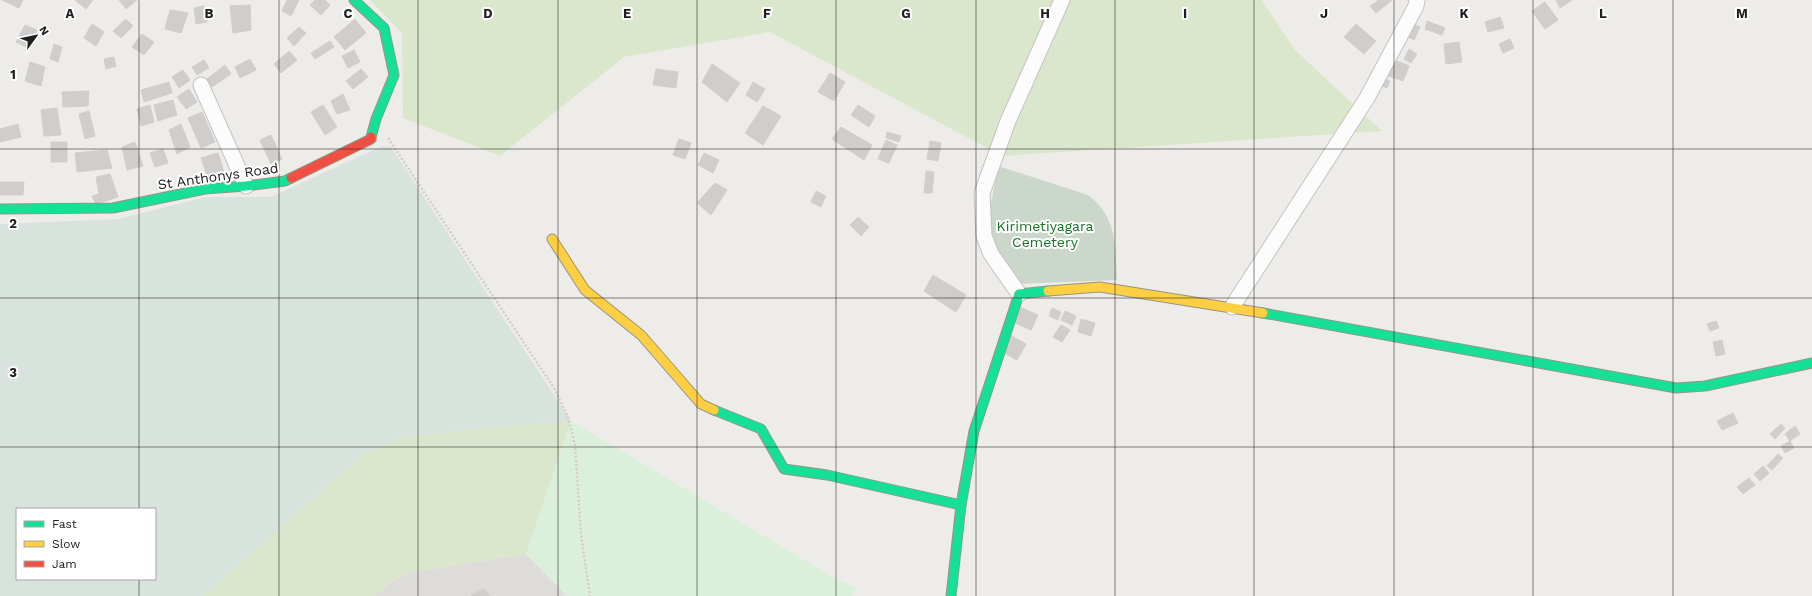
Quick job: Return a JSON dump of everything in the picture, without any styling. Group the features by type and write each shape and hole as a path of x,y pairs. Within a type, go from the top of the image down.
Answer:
{"street":[{"name":"St Anthonys Road","path":"0,209 113,208 205,189 285,181 371,139 376,119 394,75 384,28 354,0"},
{"path":"1019,294 991,254 984,236 982,193 1008,121 1062,0"},
{"path":"1232,307 1367,98 1416,6 1417,0"},
{"path":"201,85 246,186"},
{"path":"552,239 585,290 641,335 702,404 761,429 784,469 827,475 961,505"},
{"path":"1019,294 1100,287 1232,307 1676,388 1705,386 1812,363"},
{"path":"952,596 961,505 974,431 1019,294"}],"path":[{"path":"376,119 554,388 568,417 575,445 581,535 590,596"}],"shaded area":[{"path":"382,146 391,147 571,421 404,436 365,452 203,596 0,596 0,224 118,219 206,197 271,197"},
{"path":"526,554 567,596 375,596 389,583 408,573"}],"green space":[{"path":"370,0 1262,0 1295,50 1382,131 1002,156 770,32 624,57 500,156 403,118 402,33"},
{"name":"Kirimetiyagara Cemetery","path":"998,166 1088,195 1098,204 1105,213 1113,233 1117,280 1014,284 996,251 987,225"},
{"path":"571,421 526,554 408,573 389,583 375,596 203,596 365,452 404,436"},
{"path":"571,421 833,577 857,588 852,596 567,596 526,554"}],"building":[{"path":"2,0 23,0 19,8"},
{"path":"75,0 93,0 86,9"},
{"path":"119,0 137,0 126,9"},
{"path":"287,0 299,0 291,16 282,11"},
{"path":"315,0 325,0 330,5 321,15 310,5"},
{"path":"1379,0 1392,0 1376,13 1370,6"},
{"path":"1556,0 1572,0 1560,8"},
{"path":"1545,2 1558,20 1545,29 1532,11"},
{"path":"250,5 251,30 233,33 230,6"},
{"path":"204,6 207,22 196,24 194,8"},
{"path":"170,10 188,13 181,33 165,29"},
{"path":"1500,17 1504,28 1488,32 1485,22"},
{"path":"126,19 133,26 121,38 113,31"},
{"path":"355,19 366,33 345,50 334,37"},
{"path":"1427,21 1445,28 1442,35 1425,29"},
{"path":"92,24 104,32 96,46 84,38"},
{"path":"1356,24 1376,41 1364,54 1344,37"},
{"path":"1413,24 1420,27 1414,40 1408,37"},
{"path":"25,25 37,30 28,48 16,42"},
{"path":"299,27 306,33 294,46 287,38"},
{"path":"142,34 154,42 144,55 132,47"},
{"path":"1510,39 1514,48 1503,53 1499,44"},
{"path":"330,41 334,47 315,59 311,53"},
{"path":"1459,42 1462,62 1446,64 1444,44"},
{"path":"54,44 62,47 58,62 50,59"},
{"path":"1409,49 1417,54 1411,63 1404,59"},
{"path":"354,50 360,62 348,68 342,56"},
{"path":"289,51 297,60 281,73 274,64"},
{"path":"114,57 116,66 106,69 104,59"},
{"path":"250,59 256,70 240,78 235,67"},
{"path":"1392,59 1409,66 1403,81 1386,75"},
{"path":"204,60 209,68 197,75 192,67"},
{"path":"30,62 45,67 41,86 25,81"},
{"path":"712,64 740,83 727,102 702,82"},
{"path":"225,65 231,74 212,87 207,79"},
{"path":"361,69 368,77 353,89 346,81"},
{"path":"656,69 678,72 676,88 653,85"},
{"path":"183,70 190,80 179,88 172,77"},
{"path":"830,73 845,82 834,101 818,92"},
{"path":"1379,77 1390,81 1387,88 1376,83"},
{"path":"169,82 172,93 144,102 141,90"},
{"path":"753,82 765,89 757,102 746,95"},
{"path":"189,89 197,102 186,109 177,97"},
{"path":"89,91 88,106 63,107 62,92"},
{"path":"343,94 350,110 337,114 331,101"},
{"path":"173,100 177,115 158,121 154,105"},
{"path":"150,105 154,122 141,126 137,109"},
{"path":"323,105 337,127 325,135 311,112"},
{"path":"858,105 875,116 869,127 851,115"},
{"path":"763,106 781,116 763,145 745,133"},
{"path":"57,108 61,135 44,136 41,110"},
{"path":"89,111 95,136 85,139 79,114"},
{"path":"202,112 215,142 201,148 188,118"},
{"path":"18,124 21,137 0,142 0,129"},
{"path":"181,124 190,147 177,154 169,130"},
{"path":"841,127 872,145 864,160 832,139"},
{"path":"887,132 901,136 899,142 886,138"},
{"path":"271,135 282,159 271,164 260,140"},
{"path":"679,139 691,143 685,159 673,155"},
{"path":"886,140 897,145 889,163 878,159"},
{"path":"930,141 941,143 938,161 927,159"},
{"path":"51,142 67,142 67,162 51,162"},
{"path":"135,142 143,166 127,170 122,147"},
{"path":"163,149 168,163 155,167 150,153"},
{"path":"107,150 112,168 77,172 75,153"},
{"path":"218,153 225,175 209,180 201,158"},
{"path":"704,153 719,160 713,173 698,165"},
{"path":"926,171 934,172 932,193 924,193"},
{"path":"110,174 118,197 96,204 92,196 99,194 96,177"},
{"path":"0,182 24,182 23,195 0,195"},
{"path":"715,183 727,190 711,215 697,203"},
{"path":"816,191 826,196 821,207 811,202"},
{"path":"858,217 869,227 861,236 850,225"},
{"path":"933,275 966,295 956,312 924,291"},
{"path":"1020,307 1038,315 1031,330 1013,322"},
{"path":"1052,308 1061,312 1058,320 1049,316"},
{"path":"1065,311 1076,316 1072,325 1061,320"},
{"path":"1081,319 1095,323 1091,336 1078,332"},
{"path":"1716,321 1719,328 1710,331 1707,324"},
{"path":"1061,325 1070,330 1062,342 1053,337"},
{"path":"1006,333 1026,344 1017,360 997,349"},
{"path":"1722,340 1725,354 1716,356 1713,342"},
{"path":"1733,413 1738,423 1722,430 1717,421"},
{"path":"1781,424 1785,428 1775,439 1770,434"},
{"path":"1795,426 1800,434 1790,441 1785,434"},
{"path":"1790,441 1794,448 1785,453 1781,446"},
{"path":"1778,454 1783,458 1772,470 1767,466"},
{"path":"1763,466 1769,473 1760,481 1754,474"},
{"path":"1749,478 1755,485 1743,494 1737,487"},
{"path":"484,589 490,596 471,595"}],"traffic: fast":[{"path":"354,0 384,28 394,75 376,119 371,137"},
{"path":"0,209 113,208 205,189 246,186 285,181 291,178"},
{"path":"951,596 961,505 974,431 1019,294 1048,291"},
{"path":"1263,313 1676,388 1705,386 1812,363"},
{"path":"714,410 761,429 784,469 827,475 961,505"}],"traffic: slow":[{"path":"552,239 585,290 641,335 701,404 714,410"},
{"path":"1048,291 1100,287 1263,313"}],"traffic: jam":[{"path":"291,178 371,139 371,137"}]}
